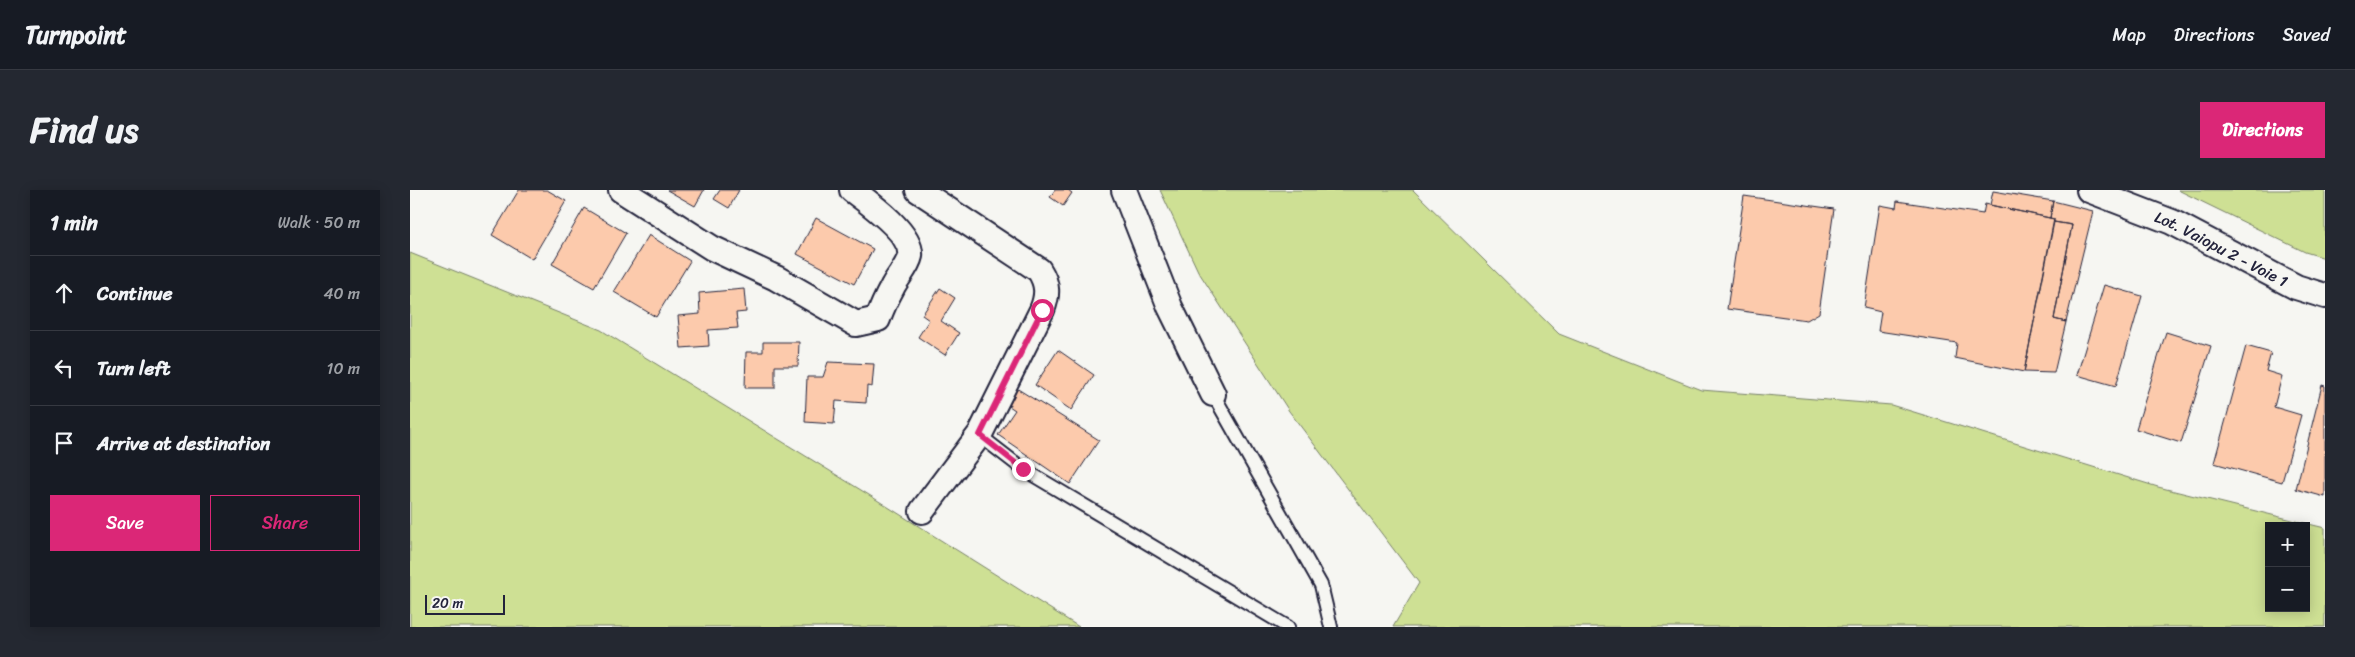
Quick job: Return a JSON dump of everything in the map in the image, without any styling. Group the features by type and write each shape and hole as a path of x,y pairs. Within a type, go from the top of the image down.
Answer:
{"street":[{"path":"621,190 712,248 776,278 856,324 878,319 883,306 910,257 909,248 904,238 872,205 852,190"},
{"path":"918,190 1039,270 1045,279 1047,289 1042,310 980,434 922,511"},
{"path":"1124,190 1170,307 1213,394"},
{"name":"Lot. Vaiopu 2 - Voie 1","path":"2089,190 2172,222 2296,287 2325,296"}],"lane":[{"path":"1213,394 1321,585 1331,627"},
{"path":"980,434 1023,469 1288,627"}],"green space":[{"path":"1160,190 1413,190 1559,334 1701,390 1891,405 2158,487 2301,522 2265,522 2265,612 2310,612 2310,524 2325,528 2325,627 1393,627 1419,583 1289,411 1198,271"},
{"path":"2178,190 2325,190 2325,258 2305,252"},
{"path":"410,253 601,330 1079,627 410,627"}],"building":[{"path":"519,190 547,190 566,201 532,259 492,235"},
{"path":"667,190 704,190 695,206"},
{"path":"720,190 739,190 729,208 714,199"},
{"path":"1055,190 1068,190 1072,193 1063,206 1050,197"},
{"path":"1993,191 2053,201 2050,218 1990,205"},
{"path":"1744,196 1834,209 1819,313 1807,320 1727,309"},
{"path":"1897,201 1983,214 1985,204 2054,219 2024,372 1955,358 1957,343 1878,331 1881,312 1864,308 1880,205 1896,208"},
{"path":"2053,201 2093,211 2066,322 2054,319 2072,225 2054,222 2054,219 2050,218"},
{"path":"584,208 626,233 594,288 552,264"},
{"path":"816,218 873,249 854,284 797,254"},
{"path":"2054,222 2072,225 2054,319 2066,322 2054,373 2024,372"},
{"path":"649,235 690,261 656,317 614,292"},
{"path":"2104,285 2142,296 2116,386 2077,375"},
{"path":"940,288 955,298 941,321 959,333 945,355 918,337 929,320 922,315"},
{"path":"744,289 746,312 736,313 738,328 708,330 709,346 681,348 678,316 700,314 699,293"},
{"path":"2166,332 2211,346 2181,443 2136,429"},
{"path":"763,342 799,342 798,366 775,366 775,388 745,388 746,352 763,352"},
{"path":"2246,346 2271,353 2266,371 2282,376 2274,407 2301,415 2282,482 2214,463"},
{"path":"1058,350 1094,375 1071,410 1035,385"},
{"path":"828,362 874,364 872,387 867,386 866,403 836,401 834,424 805,422 807,377 823,377"},
{"path":"2322,385 2325,386 2325,497 2296,489"},
{"path":"1013,386 1099,440 1070,484 998,435 1015,410 1003,402"}],"route":[{"path":"1023,469 980,435 996,399 1042,310"}]}
